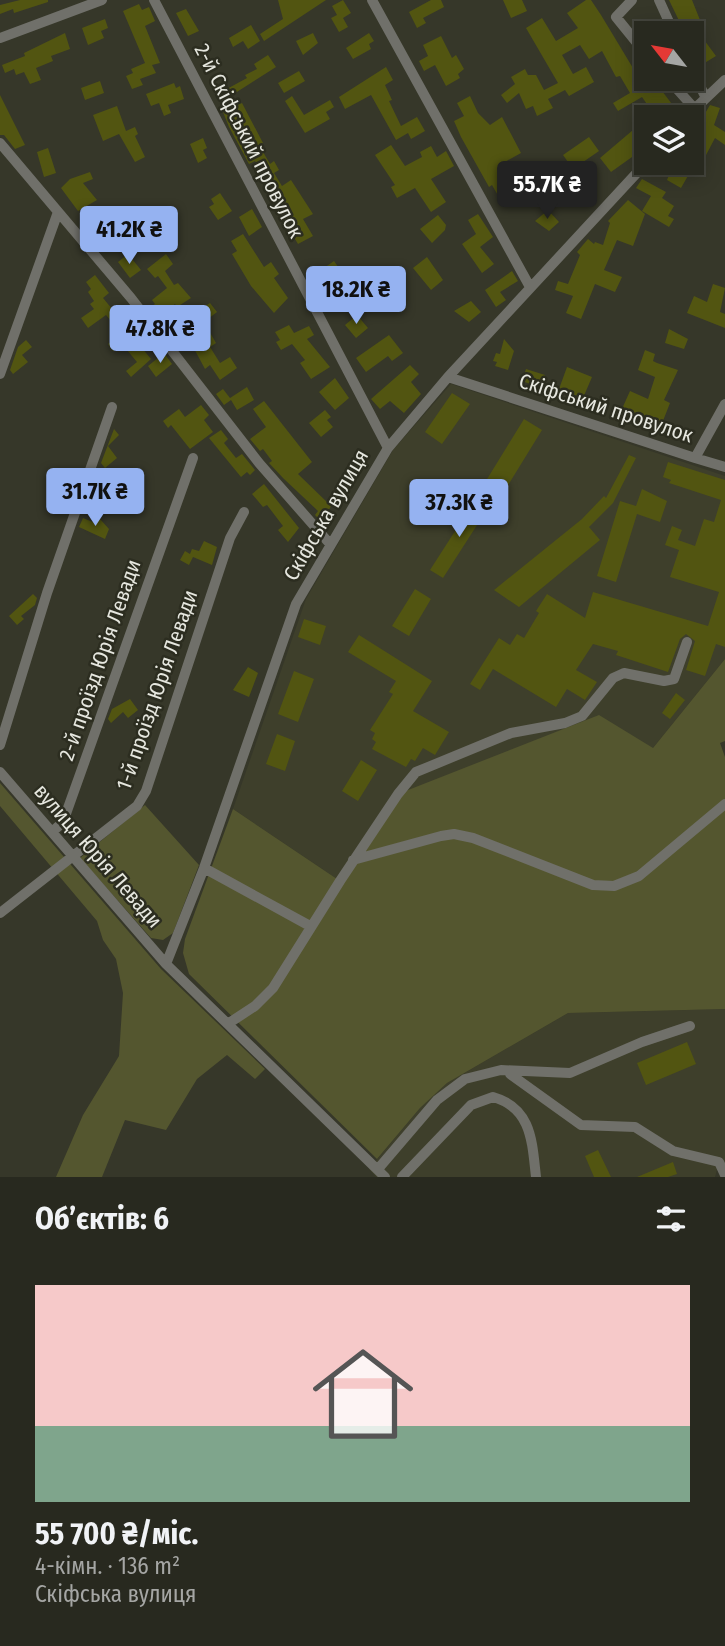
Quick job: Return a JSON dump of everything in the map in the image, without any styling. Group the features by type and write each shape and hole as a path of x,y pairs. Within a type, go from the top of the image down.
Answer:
{"street":[{"path":"0,38 102,0"},
{"name":"2-й Скіфський провулок","path":"154,0 388,448"},
{"path":"372,0 530,286"},
{"path":"632,0 616,17 634,39"},
{"path":"659,0 669,21"},
{"path":"697,105 725,80"},
{"path":"679,91 691,105"},
{"path":"702,91 705,96"},
{"path":"0,143 131,298 259,463 330,544"},
{"name":"Скіфська вулиця","path":"166,964 204,868 296,604 330,544 388,448 447,377 635,175"},
{"path":"0,374 58,212"},
{"name":"Скіфський провулок","path":"447,377 695,458 725,404"},
{"path":"0,745 47,593 112,407"},
{"name":"2-й проїзд Юрія Левади","path":"52,832 63,822 193,458"},
{"path":"695,458 725,467"},
{"name":"1-й проїзд Юрія Левади","path":"0,912 52,869 74,857 137,806 146,791 230,538 244,512"},
{"path":"229,1023 264,998 354,860 416,772 511,733 565,723 582,716 613,678 624,673 664,681 674,678 687,642"},
{"name":"вулиця Юрія Левади","path":"0,772 166,964 382,1173"},
{"path":"354,860 454,834 593,885 614,886 639,876 725,804"},
{"path":"204,868 310,926"},
{"path":"382,1173 424,1113 450,1088 480,1073 501,1070 570,1073 642,1042 690,1026"},
{"path":"501,1070 517,1076 581,1125 635,1127 673,1151 722,1162 725,1175"},
{"path":"402,1177 471,1105 486,1097 511,1104 525,1119 531,1134 536,1177"}],"shaded area":[{"path":"451,384 725,476 725,659 653,748 340,881 233,809 306,599 393,450"},
{"path":"725,1009 725,1163 719,1162 715,1177 376,1177 369,1169 420,1108 447,1083 568,1013"}],"green space":[{"path":"725,659 725,741 720,743 725,757 725,1009 568,1013 447,1083 420,1108 377,1159 189,974 183,953 185,939 233,809 340,881 398,794 599,715 653,748"},
{"path":"0,783 161,969 265,1069 255,1079 227,1055 197,1079 166,1130 125,1120 102,1177 56,1177 83,1115 119,1056 123,993 116,959 103,940 97,921 0,806"},
{"path":"145,805 199,865 173,933 163,940 151,938 80,858"}],"building":[{"path":"20,0 48,2 14,13 13,9 0,14 0,5"},
{"path":"278,0 326,0 264,41 260,34 283,19"},
{"path":"343,0 351,13 343,18 348,27 339,32 331,18 337,15 332,6"},
{"path":"431,0 441,0 444,7 423,18 426,23 417,28 409,12"},
{"path":"503,0 522,0 527,11 511,18"},
{"path":"586,0 591,0 634,70 634,91 662,91 673,105 648,105 642,97 618,111 613,103 630,93 620,76 616,77 602,51 589,59 580,45 562,55 573,74 586,67 594,82 569,96 565,90 548,99 553,108 537,116 533,106 526,109 519,93 507,103 501,95 515,84 511,77 525,69 528,75 536,75 544,90 558,83 526,28 542,18 556,41 578,28 567,13"},
{"path":"669,0 692,0 700,21 679,21"},
{"path":"139,4 142,10 149,7 155,21 145,26 160,63 152,65 156,73 140,79 143,85 132,89 126,76 133,73 131,69 145,63 123,11"},
{"path":"186,9 199,31 188,36 176,13"},
{"path":"105,19 108,28 101,31 104,38 88,45 82,28"},
{"path":"251,25 260,41 248,49 243,41 233,47 229,38"},
{"path":"65,33 70,49 51,56 53,61 36,68 41,80 30,84 24,72 16,75 14,69 5,73 2,65 25,56 24,53"},
{"path":"313,33 318,43 303,55 296,41"},
{"path":"369,33 374,41 369,44 371,49 353,59 346,48"},
{"path":"441,36 452,58 456,55 464,69 458,74 460,78 446,86 435,65 424,71 419,61 428,56 423,45"},
{"path":"704,40 716,56 704,63"},
{"path":"268,55 276,67 229,97 225,90 247,78 245,75 257,69 254,64"},
{"path":"386,67 393,80 385,85 392,100 389,101 401,126 417,117 425,131 411,139 408,133 396,140 371,95 345,109 339,97"},
{"path":"299,71 305,81 284,93 278,83"},
{"path":"100,81 104,93 85,100 81,88"},
{"path":"174,83 176,88 180,86 184,99 168,105 171,113 164,116 159,103 151,106 146,94"},
{"path":"0,95 25,145 15,149 4,135 0,135"},
{"path":"292,96 304,115 330,100 334,107 326,112 330,119 305,133 285,101"},
{"path":"470,96 478,113 490,125 502,117 521,153 503,163 512,179 517,176 525,190 517,194 515,190 500,199 492,185 489,187 454,121 464,116 457,103"},
{"path":"242,103 263,143 259,145 270,164 274,161 279,170 274,173 282,186 291,180 313,214 303,219 313,236 298,244 292,234 295,232 274,198 277,197 255,161 249,164 223,112"},
{"path":"710,105 720,108 714,125 725,132 725,145 715,138 705,157 704,156 704,115"},
{"path":"117,106 126,131 135,127 138,134 135,136 145,157 135,162 119,134 103,141 93,115"},
{"path":"633,130 634,156 611,172 600,158"},
{"path":"589,137 599,151 573,169 563,155"},
{"path":"203,138 207,148 203,150 207,158 198,163 190,144"},
{"path":"391,145 405,166 422,157 420,152 431,146 437,157 446,151 454,166 431,179 446,202 431,212 415,188 397,198 391,187 395,185 375,155"},
{"path":"48,148 56,173 44,177 37,152"},
{"path":"90,172 93,179 83,183 97,200 78,211 61,188 70,179"},
{"path":"583,173 596,189 581,202 579,199 576,202 571,196 558,206 554,201"},
{"path":"669,175 688,175 681,188 667,180"},
{"path":"642,179 666,192 662,198 674,206 668,216 674,219 669,227 642,211 651,196 636,188"},
{"path":"220,193 232,211 218,220 209,207 214,204 211,199"},
{"path":"628,200 645,214 633,246 617,240 604,270 622,277 615,292 595,284 581,319 566,313 573,296 555,290 558,281 568,284 580,255 577,252 588,239 594,244 603,245 610,223 608,221"},
{"path":"252,209 262,227 249,236 239,217"},
{"path":"548,210 559,222 549,231 535,221"},
{"path":"478,214 493,237 480,247 494,264 482,273 462,244 476,234 468,220"},
{"path":"438,215 446,225 445,230 432,243 420,229"},
{"path":"243,234 264,267 271,262 279,274 274,278 288,298 274,313 251,286 232,254 237,251 231,241"},
{"path":"128,254 141,270 130,278 118,262"},
{"path":"166,254 173,264 165,271 174,285 178,283 191,298 177,307 175,304 160,316 152,306 155,304 152,300 167,288 158,276 155,278 147,269"},
{"path":"427,257 443,280 431,290 413,268"},
{"path":"334,261 341,271 332,278 348,301 333,311 323,295 329,291 317,273"},
{"path":"512,271 518,281 500,292 506,300 496,307 485,290"},
{"path":"95,275 109,293 103,298 113,310 119,305 149,342 142,348 151,359 131,377 126,371 137,362 122,344 113,351 108,344 121,333 106,315 88,328 81,318 94,309 90,304 94,301 88,292 91,289 86,282"},
{"path":"713,284 725,288 720,312 725,314 725,328 687,313 694,296 707,302"},
{"path":"471,301 481,312 469,322 454,311"},
{"path":"210,303 217,312 204,322 216,343 210,347 220,363 230,357 237,368 220,380 210,365 205,369 191,343 195,340 182,321"},
{"path":"357,315 368,328 356,338 345,325"},
{"path":"289,325 294,333 309,326 314,335 307,339 330,367 311,379 300,363 305,360 292,344 281,350 276,342 280,340 275,332"},
{"path":"669,329 688,339 684,349 665,343"},
{"path":"389,335 403,353 392,361 388,356 366,372 356,358"},
{"path":"504,339 514,351 508,370 495,366 497,362 493,361 496,353 500,354"},
{"path":"26,340 32,347 22,355 28,362 13,374 10,370 18,347"},
{"path":"645,350 655,354 653,361 678,370 664,400 670,403 661,426 621,411 630,391 648,399 655,377 638,370"},
{"path":"164,353 172,364 156,377 148,366"},
{"path":"410,365 419,374 411,382 421,394 404,413 390,401 380,409 371,399"},
{"path":"567,367 592,377 583,398 559,389"},
{"path":"526,369 545,375 541,388 522,381"},
{"path":"335,378 349,398 335,410 319,392"},
{"path":"247,387 254,400 237,410 231,400 224,405 216,394 223,389 230,398"},
{"path":"452,393 470,404 442,444 425,432"},
{"path":"264,401 312,462 298,474 331,506 322,522 315,515 318,511 283,478 269,463 272,461 263,449 260,451 250,439 266,427 253,409"},
{"path":"201,405 209,415 204,420 213,432 190,449 171,425 168,428 163,421 179,409 185,417"},
{"path":"325,410 331,417 327,420 333,427 321,437 309,423"},
{"path":"524,419 542,430 502,495 484,484"},
{"path":"114,429 119,435 108,446 117,458 105,468 101,463"},
{"path":"221,430 228,439 224,443 236,458 242,454 255,470 250,475 247,472 241,477 209,438"},
{"path":"629,455 636,458 613,503 589,527 600,540 519,607 494,590 582,519 604,496 606,498"},
{"path":"668,462 725,480 725,647 716,644 705,676 686,670 695,641 686,634 680,639 668,672 616,655 618,651 593,644 576,670 597,682 585,700 567,689 556,707 493,669 480,690 470,684 499,638 510,645 517,634 524,638 547,594 585,618 593,592 708,626 719,592 670,577 679,550 665,545 672,526 682,530 678,540 695,546 704,519 714,522 721,500 669,483 671,480 663,477"},
{"path":"264,484 299,528 288,542 278,530 283,526 267,505 263,507 252,494"},
{"path":"642,489 667,501 660,522 637,514 616,582 597,576 620,501 636,506"},
{"path":"475,500 488,508 443,578 430,570"},
{"path":"83,518 95,523 100,519 109,529 105,539 79,527"},
{"path":"204,541 217,547 212,565 193,557 189,565 180,560 185,551 190,554 192,549 199,551"},
{"path":"415,589 431,599 409,636 392,626"},
{"path":"33,594 37,598 35,605 21,616 24,619 17,625 9,616"},
{"path":"304,619 326,626 320,645 298,637"},
{"path":"359,635 432,681 413,711 449,732 435,755 423,748 415,761 411,759 406,767 372,749 376,742 372,739 375,733 370,730 393,694 389,692 396,681 348,652"},
{"path":"248,667 258,673 249,697 233,690"},
{"path":"294,671 314,679 298,722 278,714"},
{"path":"676,693 685,700 670,719 662,713"},
{"path":"130,699 138,710 128,718 123,712 111,723 108,719 112,709"},
{"path":"277,734 295,741 285,771 266,764"},
{"path":"361,760 377,770 358,801 342,791"},
{"path":"687,1042 696,1064 646,1085 637,1063"},
{"path":"598,1150 611,1177 594,1177 585,1156"},
{"path":"673,1162 677,1174 668,1177 637,1177"}]}
